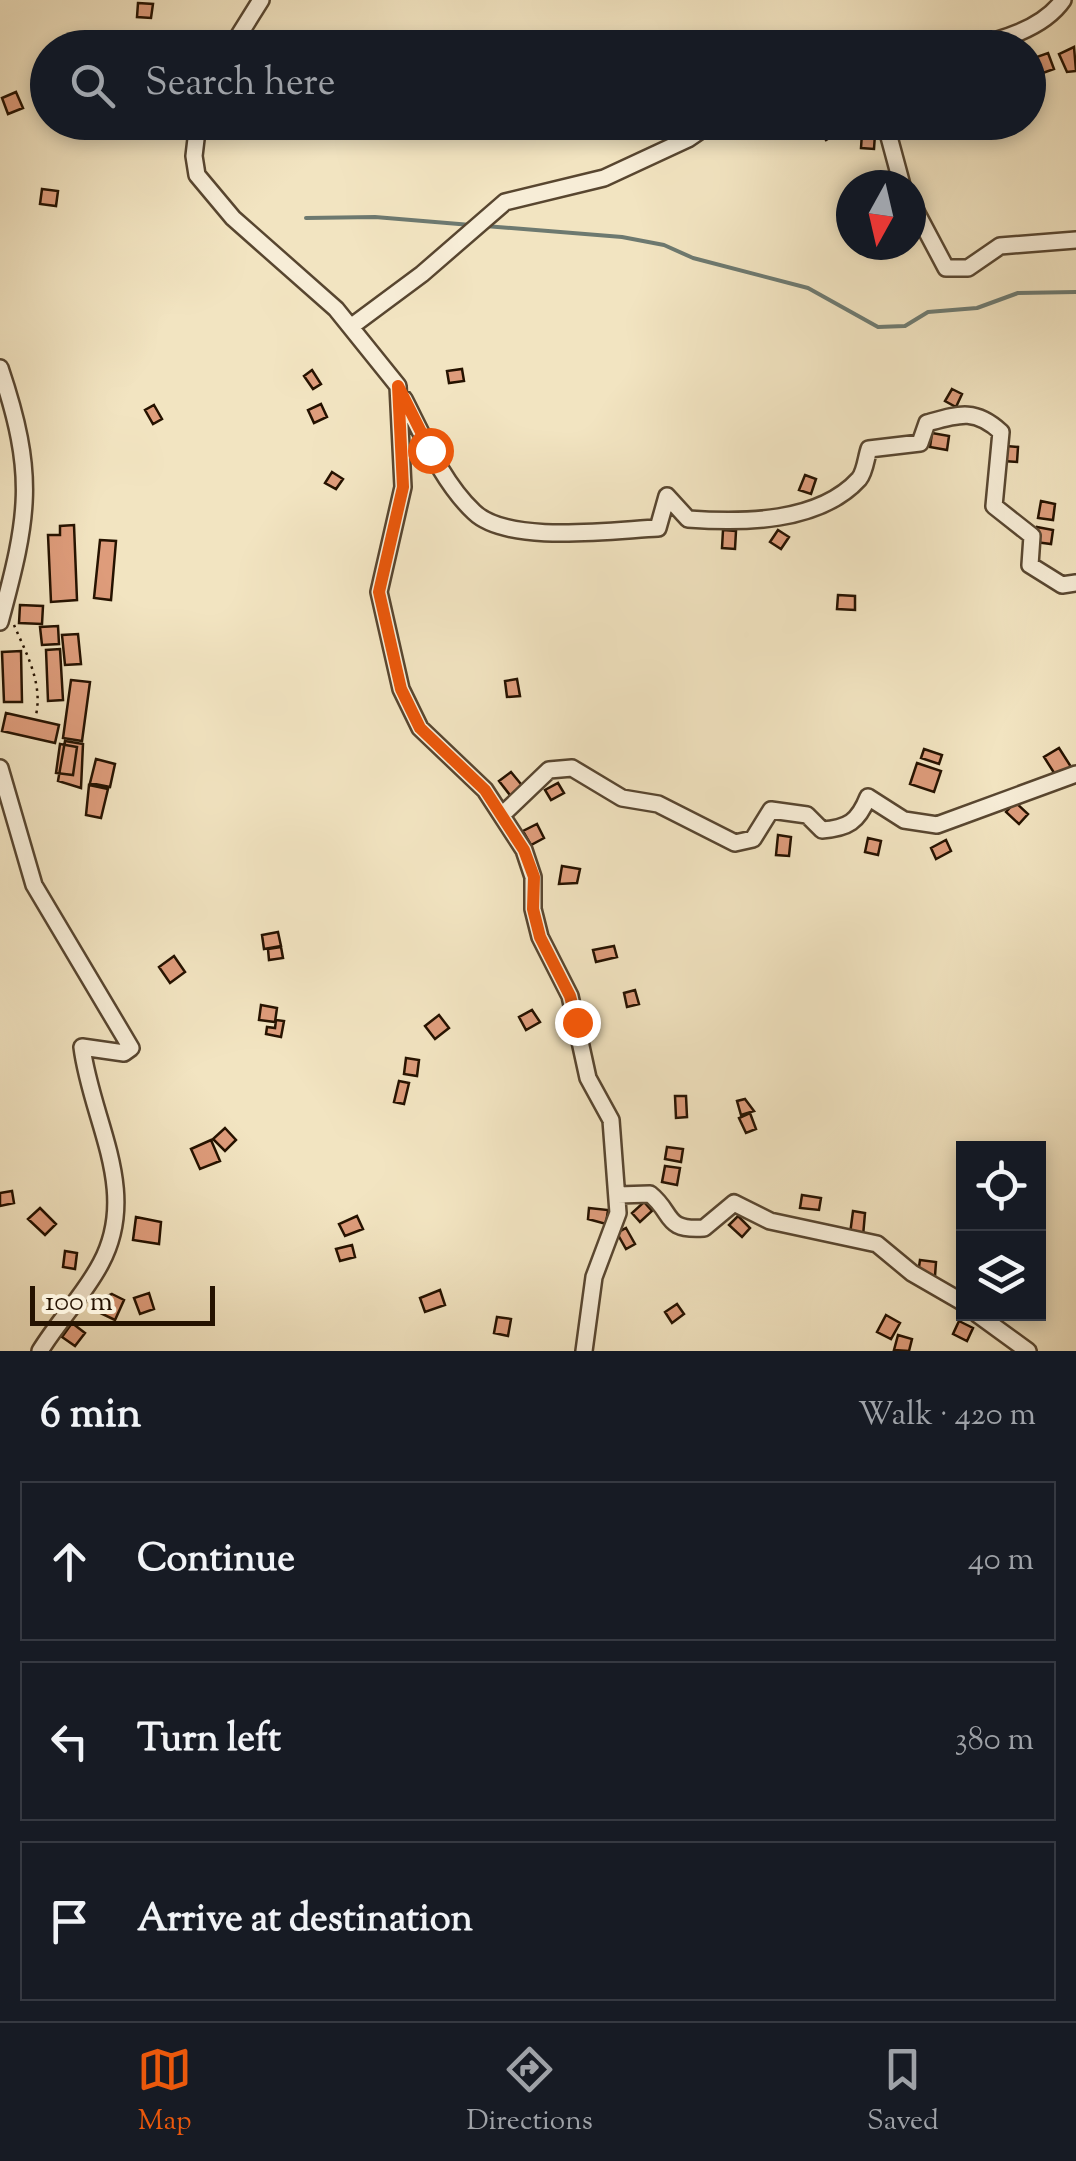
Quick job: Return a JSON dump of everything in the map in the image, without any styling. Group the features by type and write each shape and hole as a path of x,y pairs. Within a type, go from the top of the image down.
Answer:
{"street":[{"path":"242,30 261,0"},
{"path":"1024,30 1056,10 1063,0"},
{"path":"196,140 197,175 234,218 352,326 398,386 430,450 475,514 497,524 544,532 658,528 667,496 688,519 774,518 831,500 862,477 869,449 920,444 927,423 966,412 985,416 1001,432 994,506 1032,536 1030,565 1062,584 1076,583"},
{"path":"352,326 422,274 505,202 604,178 688,140"},
{"path":"890,140 898,170"},
{"path":"926,230 946,268 968,268 1000,246 1076,240"},
{"path":"0,368 25,456 27,479 24,519 2,609"},
{"path":"398,386 403,487 382,566 382,616 401,689 420,728 504,814 524,850 534,877 533,909 540,937 570,996 588,1078 611,1120 618,1213 594,1277 584,1351"},
{"path":"0,768 30,878 131,1048 124,1054 82,1047 117,1180 113,1225 101,1264 40,1351"},
{"path":"504,814 548,770 572,768 622,798 658,804 734,843 753,839 770,810 807,815 822,830 846,828 861,815 868,797 904,820 937,826 1076,774"},
{"path":"618,1195 650,1194 670,1222 681,1227 704,1228 734,1203 770,1221 877,1244 912,1273 956,1298"},
{"path":"987,1321 1028,1351"}],"path":[{"path":"2,609 13,618 31,662 38,703 36,715"}],"building":[{"path":"138,3 153,4 151,18 137,17"},
{"path":"1074,47 1076,71 1067,72 1059,54"},
{"path":"1046,54 1054,69 1046,72"},
{"path":"16,92 23,108 8,114 2,98"},
{"path":"862,140 875,140 874,149 861,148"},
{"path":"42,189 58,191 56,206 40,204"},
{"path":"462,369 464,381 449,383 447,371"},
{"path":"312,370 321,384 313,389 304,376"},
{"path":"952,389 962,394 956,407 945,401"},
{"path":"321,404 327,417 314,423 308,410"},
{"path":"154,405 162,419 153,424 145,410"},
{"path":"932,433 949,436 947,450 930,447"},
{"path":"1006,446 1018,447 1017,462 1004,461"},
{"path":"332,472 343,479 336,489 325,483"},
{"path":"805,475 816,479 811,494 799,490"},
{"path":"1041,501 1055,504 1053,520 1038,518"},
{"path":"74,525 77,600 51,602 48,535 60,535 60,526"},
{"path":"1037,527 1053,530 1051,544 1035,542"},
{"path":"723,530 736,531 735,549 722,548"},
{"path":"778,530 789,537 781,549 770,542"},
{"path":"100,540 116,541 111,600 94,598"},
{"path":"838,595 855,596 855,610 837,609"},
{"path":"20,605 43,606 42,624 19,623"},
{"path":"58,626 59,644 42,645 40,627"},
{"path":"78,634 81,664 65,665 62,635"},
{"path":"60,649 63,700 48,701 46,650"},
{"path":"21,651 22,702 4,702 2,652"},
{"path":"517,679 520,696 507,697 505,681"},
{"path":"71,680 90,682 82,741 63,738"},
{"path":"6,713 59,725 55,743 2,731"},
{"path":"65,741 83,744 81,788 58,781"},
{"path":"60,744 77,747 73,775 56,773"},
{"path":"1059,748 1073,770 1058,779 1044,757"},
{"path":"924,749 942,755 939,764 921,758"},
{"path":"96,759 115,764 110,787 90,783"},
{"path":"917,763 941,771 934,792 910,784"},
{"path":"511,772 525,789 513,799 499,781"},
{"path":"558,783 564,793 551,800 545,790"},
{"path":"89,785 108,789 101,818 86,815"},
{"path":"1015,802 1028,814 1019,824 1006,812"},
{"path":"537,824 544,838 531,845 523,831"},
{"path":"778,835 791,837 789,856 776,855"},
{"path":"868,838 881,841 878,855 865,852"},
{"path":"946,840 951,851 936,859 931,848"},
{"path":"562,866 580,869 577,883 559,884"},
{"path":"278,932 281,946 264,949 262,935"},
{"path":"614,946 617,957 596,962 593,950"},
{"path":"281,947 283,958 269,960 268,949"},
{"path":"174,956 185,972 170,983 159,967"},
{"path":"635,990 639,1004 627,1007 624,993"},
{"path":"261,1005 277,1008 275,1022 259,1020"},
{"path":"532,1010 540,1022 526,1030 519,1017"},
{"path":"439,1015 449,1028 435,1039 425,1026"},
{"path":"276,1020 284,1021 281,1037 266,1034 267,1027 275,1028"},
{"path":"406,1058 419,1060 417,1076 404,1074"},
{"path":"399,1081 409,1083 404,1104 394,1102"},
{"path":"675,1096 686,1096 687,1117 676,1118"},
{"path":"745,1099 754,1111 741,1115 737,1101"},
{"path":"750,1113 756,1129 746,1133 739,1118"},
{"path":"225,1128 236,1140 225,1151 213,1139"},
{"path":"211,1140 220,1161 200,1169 191,1149"},
{"path":"667,1147 683,1149 681,1162 665,1159"},
{"path":"665,1166 680,1168 677,1185 662,1182"},
{"path":"12,1191 14,1203 0,1206 0,1193"},
{"path":"802,1195 821,1198 819,1210 800,1208"},
{"path":"644,1202 652,1211 640,1222 632,1213"},
{"path":"40,1208 56,1224 45,1235 28,1219"},
{"path":"589,1208 608,1210 606,1224 588,1219"},
{"path":"853,1211 865,1213 863,1236 850,1234"},
{"path":"357,1216 363,1229 345,1236 339,1224"},
{"path":"738,1216 750,1228 742,1237 729,1225"},
{"path":"136,1217 161,1222 159,1244 133,1240"},
{"path":"626,1228 635,1244 626,1249 617,1233"},
{"path":"352,1245 355,1257 340,1261 336,1249"},
{"path":"65,1251 77,1253 75,1269 63,1267"},
{"path":"920,1260 936,1262 935,1276 918,1274"},
{"path":"440,1290 445,1305 425,1312 420,1298"},
{"path":"149,1293 154,1309 140,1314 134,1298"},
{"path":"112,1294 124,1300 115,1320 98,1312 105,1297"},
{"path":"677,1304 684,1314 672,1323 665,1312"},
{"path":"886,1315 900,1323 891,1339 877,1332"},
{"path":"497,1317 511,1319 508,1336 494,1333"},
{"path":"959,1321 973,1328 967,1341 953,1334"},
{"path":"72,1323 85,1333 75,1346 62,1337"},
{"path":"898,1335 912,1339 909,1351 894,1350"}],"waterway":[{"path":"306,218 375,217 471,225"},
{"path":"485,226 622,237 664,245 693,258 808,288 878,327 905,326 928,312 977,308 1018,293 1076,292"}],"route":[{"path":"430,450 398,386 403,487 382,566 382,616 401,689 420,728 451,762 485,790 524,850 534,877 533,909 540,937 570,996 577,1022"}]}
